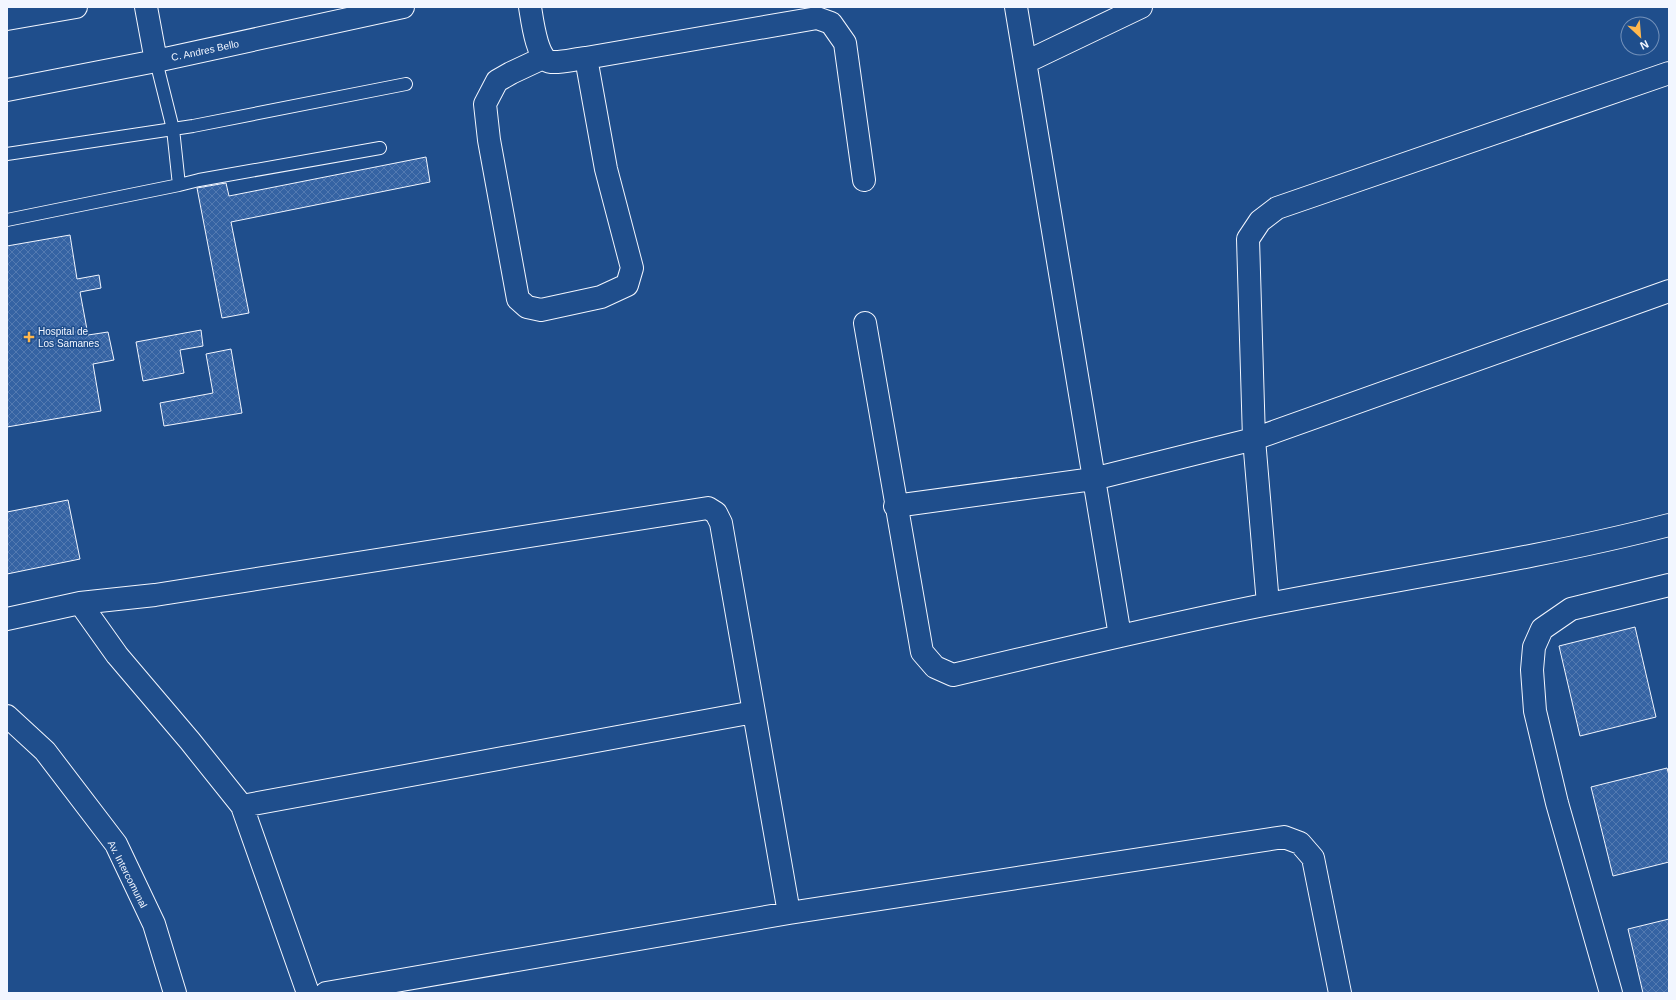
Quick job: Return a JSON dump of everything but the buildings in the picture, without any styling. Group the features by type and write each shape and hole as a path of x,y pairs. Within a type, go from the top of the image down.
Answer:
{"street":[{"path":"7,19 76,7"},
{"path":"146,7 156,61"},
{"name":"C. Andres Bello","path":"7,90 156,61 403,7"},
{"path":"530,7 539,49 543,58 550,62 586,58 817,18 831,23 845,43 864,180"},
{"path":"1016,7 1120,636"},
{"path":"1026,62 1141,7"},
{"path":"543,58 497,81 485,104 489,140 518,298 527,307 542,310 601,297 627,286 632,268 606,169 586,58"},
{"path":"1268,604 1254,439 1248,239 1260,221 1277,208 1669,73"},
{"path":"895,506 1093,479 1254,439 1669,291"},
{"path":"865,323 895,506 922,652 935,667 953,675 1120,636 1268,604 1606,541 1669,526"},
{"path":"7,620 80,603 155,595 708,508 716,513 721,523 789,913"},
{"path":"1611,993 1557,803 1535,711 1532,670 1534,646 1542,629 1571,610 1669,585"},
{"path":"80,603 117,655 190,741 242,806 308,993"},
{"path":"242,806 754,712"},
{"name":"Av. Intercomunal","path":"7,716 45,752 116,844 154,924 175,993"},
{"path":"326,993 789,913 1284,837 1300,843 1313,858 1340,993"}],"lane":[{"path":"156,61 173,129 179,185"},
{"path":"7,154 173,129 406,84"},
{"path":"7,220 198,180 380,148"}],"place":[{"name":"Hospital de Los Samanes","path":"29,337"}]}
